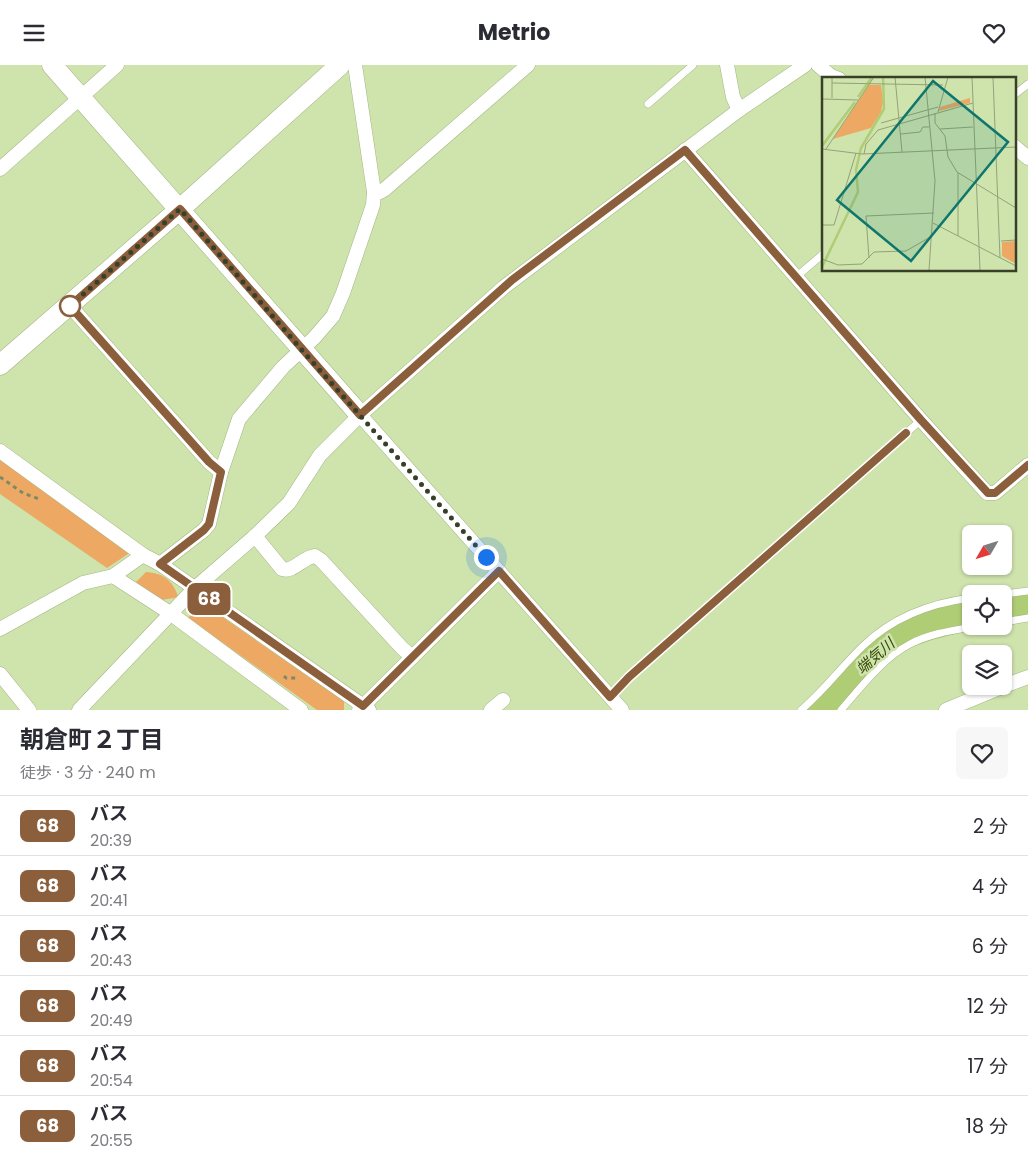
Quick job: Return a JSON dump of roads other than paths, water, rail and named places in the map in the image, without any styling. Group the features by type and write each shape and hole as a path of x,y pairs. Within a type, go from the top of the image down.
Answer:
{"street":[{"path":"52,65 622,710"},
{"path":"0,169 117,65"},
{"path":"0,365 180,209 340,65"},
{"path":"160,564 209,524 221,472 239,419 283,367 324,329 343,293 372,205 374,192 355,65"},
{"path":"374,192 380,192 385,189 528,65"},
{"path":"727,65 733,97 739,110"},
{"path":"78,710 194,589 255,536 288,503 320,455 360,415 512,280 739,110 805,65"},
{"path":"818,65 834,77"},
{"path":"1016,149 1028,158"},
{"path":"685,150 921,420 988,493 995,493 1028,465"},
{"path":"70,306 209,462 221,472"},
{"path":"0,451 143,555 160,564 364,709 412,657 499,571"},
{"path":"255,536 282,569 286,571 309,556 315,555 412,657"},
{"path":"0,629 83,583 113,576 143,555"},
{"path":"113,576 170,613 301,710"},
{"path":"0,674 29,710"},
{"path":"1012,683 1028,677"},
{"path":"946,710 982,695"},
{"path":"491,710 503,700"}],"lane":[{"path":"648,104 693,65"},
{"path":"1016,93 1028,84"},
{"path":"796,277 822,255"},
{"path":"610,697 636,671 921,420"},
{"path":"1012,593 1028,591"},
{"path":"801,710 864,645 895,621 911,613 962,600"},
{"path":"1012,621 1028,618"},
{"path":"841,710 868,679 901,650 927,637 962,629"}],"waterway":[{"name":"端気川","path":"1012,606 1028,603"},
{"name":"端気川","path":"820,710 874,653 898,635 962,616"}]}
